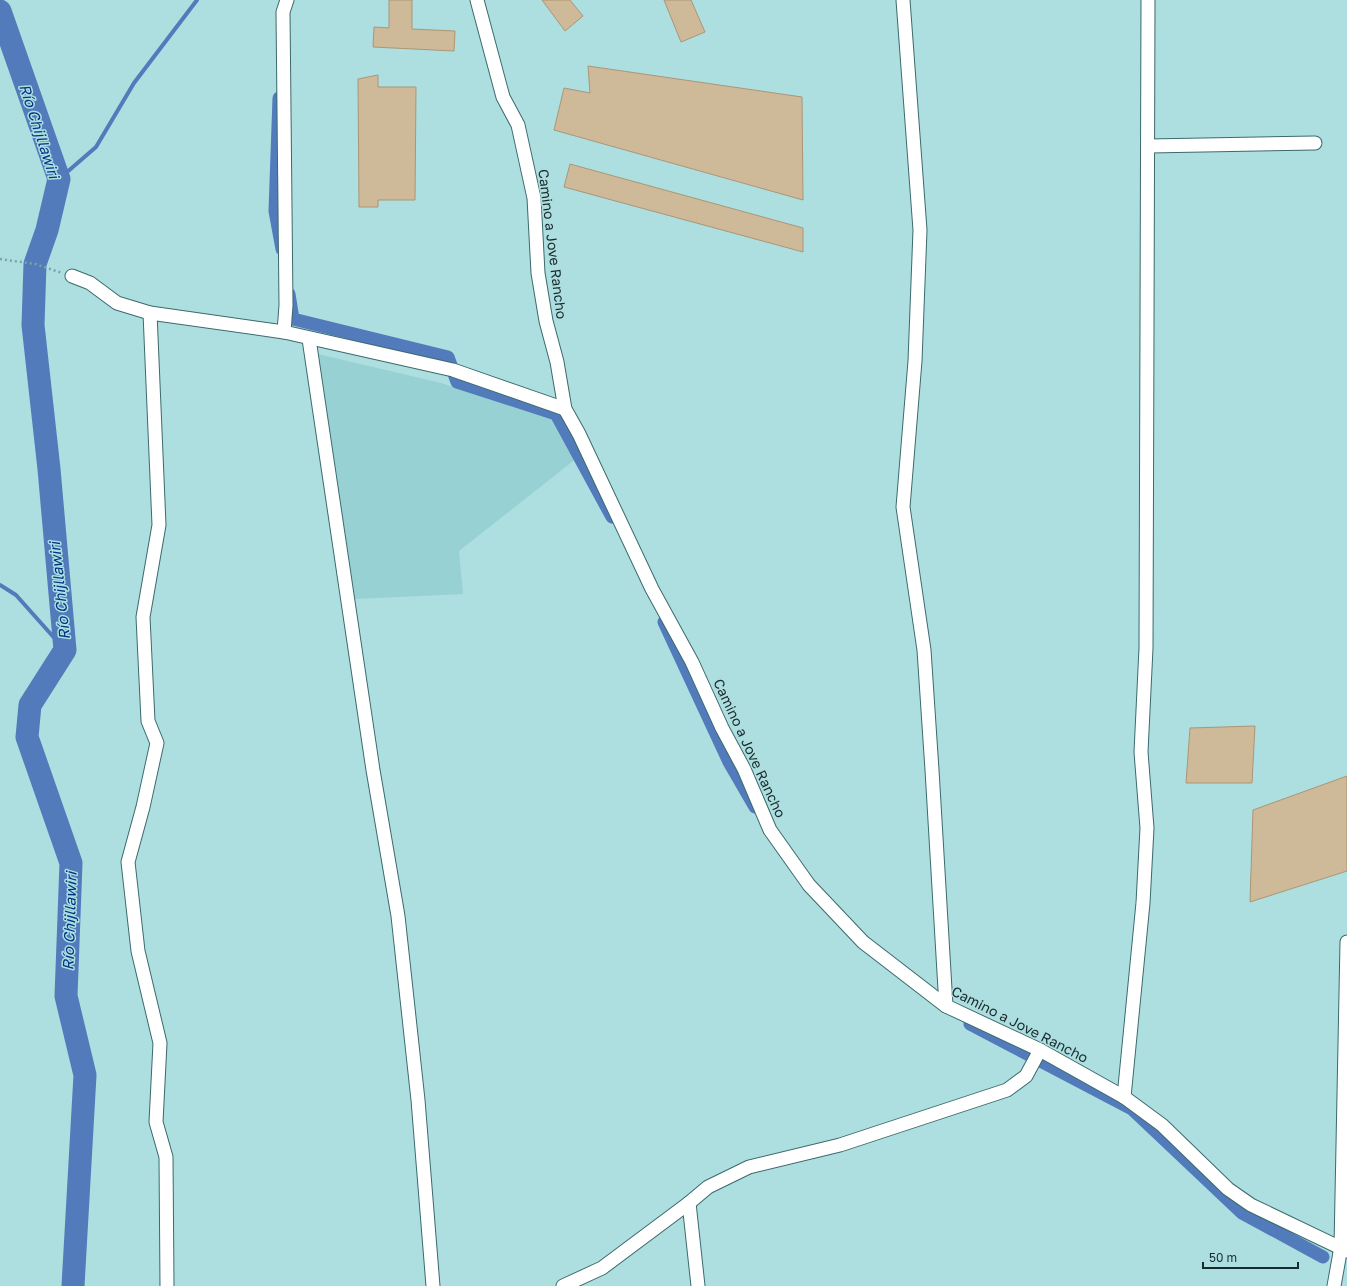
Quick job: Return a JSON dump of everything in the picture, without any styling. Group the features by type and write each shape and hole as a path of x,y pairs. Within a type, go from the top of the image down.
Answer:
{"street":[{"path":"284,332 286,298 283,12 287,0"},
{"name":"Camino a Jove Rancho","path":"477,0 503,97 518,125 534,198 538,273 546,321 557,362 565,409 652,589 692,662 722,728 744,769 770,830 809,886 863,942 946,1006 1040,1050 1124,1097 1162,1126 1228,1189 1251,1205 1344,1249"},
{"path":"903,0 920,230 915,361 903,507 924,650 946,1006"},
{"path":"1124,1097 1142,903 1147,828 1140,752 1146,648 1149,146 1148,0"},
{"path":"1149,146 1315,143"},
{"path":"72,276 90,283 117,303 150,313 284,332 309,339 453,370 565,409"},
{"path":"150,313 159,525 143,617 148,721 157,743 143,807 128,862 138,951 160,1043 156,1122 166,1157 167,1286"},
{"path":"309,339 372,770 398,916 418,1100 433,1286"},
{"path":"1334,1286 1344,1249 1347,942"},
{"path":"563,1286 602,1268 708,1187 749,1167 840,1145 1007,1090 1026,1076 1040,1050"},
{"path":"689,1203 698,1286"}],"path":[{"path":"0,259 35,264 72,276"}],"shaded area":[{"path":"318,354 441,383 554,420 577,458 459,551 463,594 355,599"}],"building":[{"path":"389,0 412,0 412,29 455,31 454,51 373,47 374,27 389,28"},
{"path":"542,0 570,0 583,16 565,31"},
{"path":"664,0 691,0 705,32 681,42"},
{"path":"588,66 802,97 803,200 554,130 564,88 590,93"},
{"path":"378,75 378,87 416,87 415,200 378,200 378,207 359,207 358,79"},
{"path":"570,164 803,228 803,252 564,187"},
{"path":"1255,726 1252,783 1186,783 1190,728"},
{"path":"1347,776 1347,871 1250,902 1253,810"}],"waterway":[{"path":"59,179 96,147 134,83 197,0"},
{"name":"Río Chijllawiri","path":"0,11 59,179 47,230 35,264 33,325 49,469 65,650 30,705 27,737 71,863 66,996 85,1075 73,1286"},
{"path":"279,98 275,211 282,249"},
{"path":"289,294 293,319 448,357 457,382 556,414 612,517"},
{"path":"0,585 16,595 65,650"},
{"path":"664,622 729,762 755,807"},
{"path":"970,1024 1132,1109 1242,1213 1323,1257"}]}
